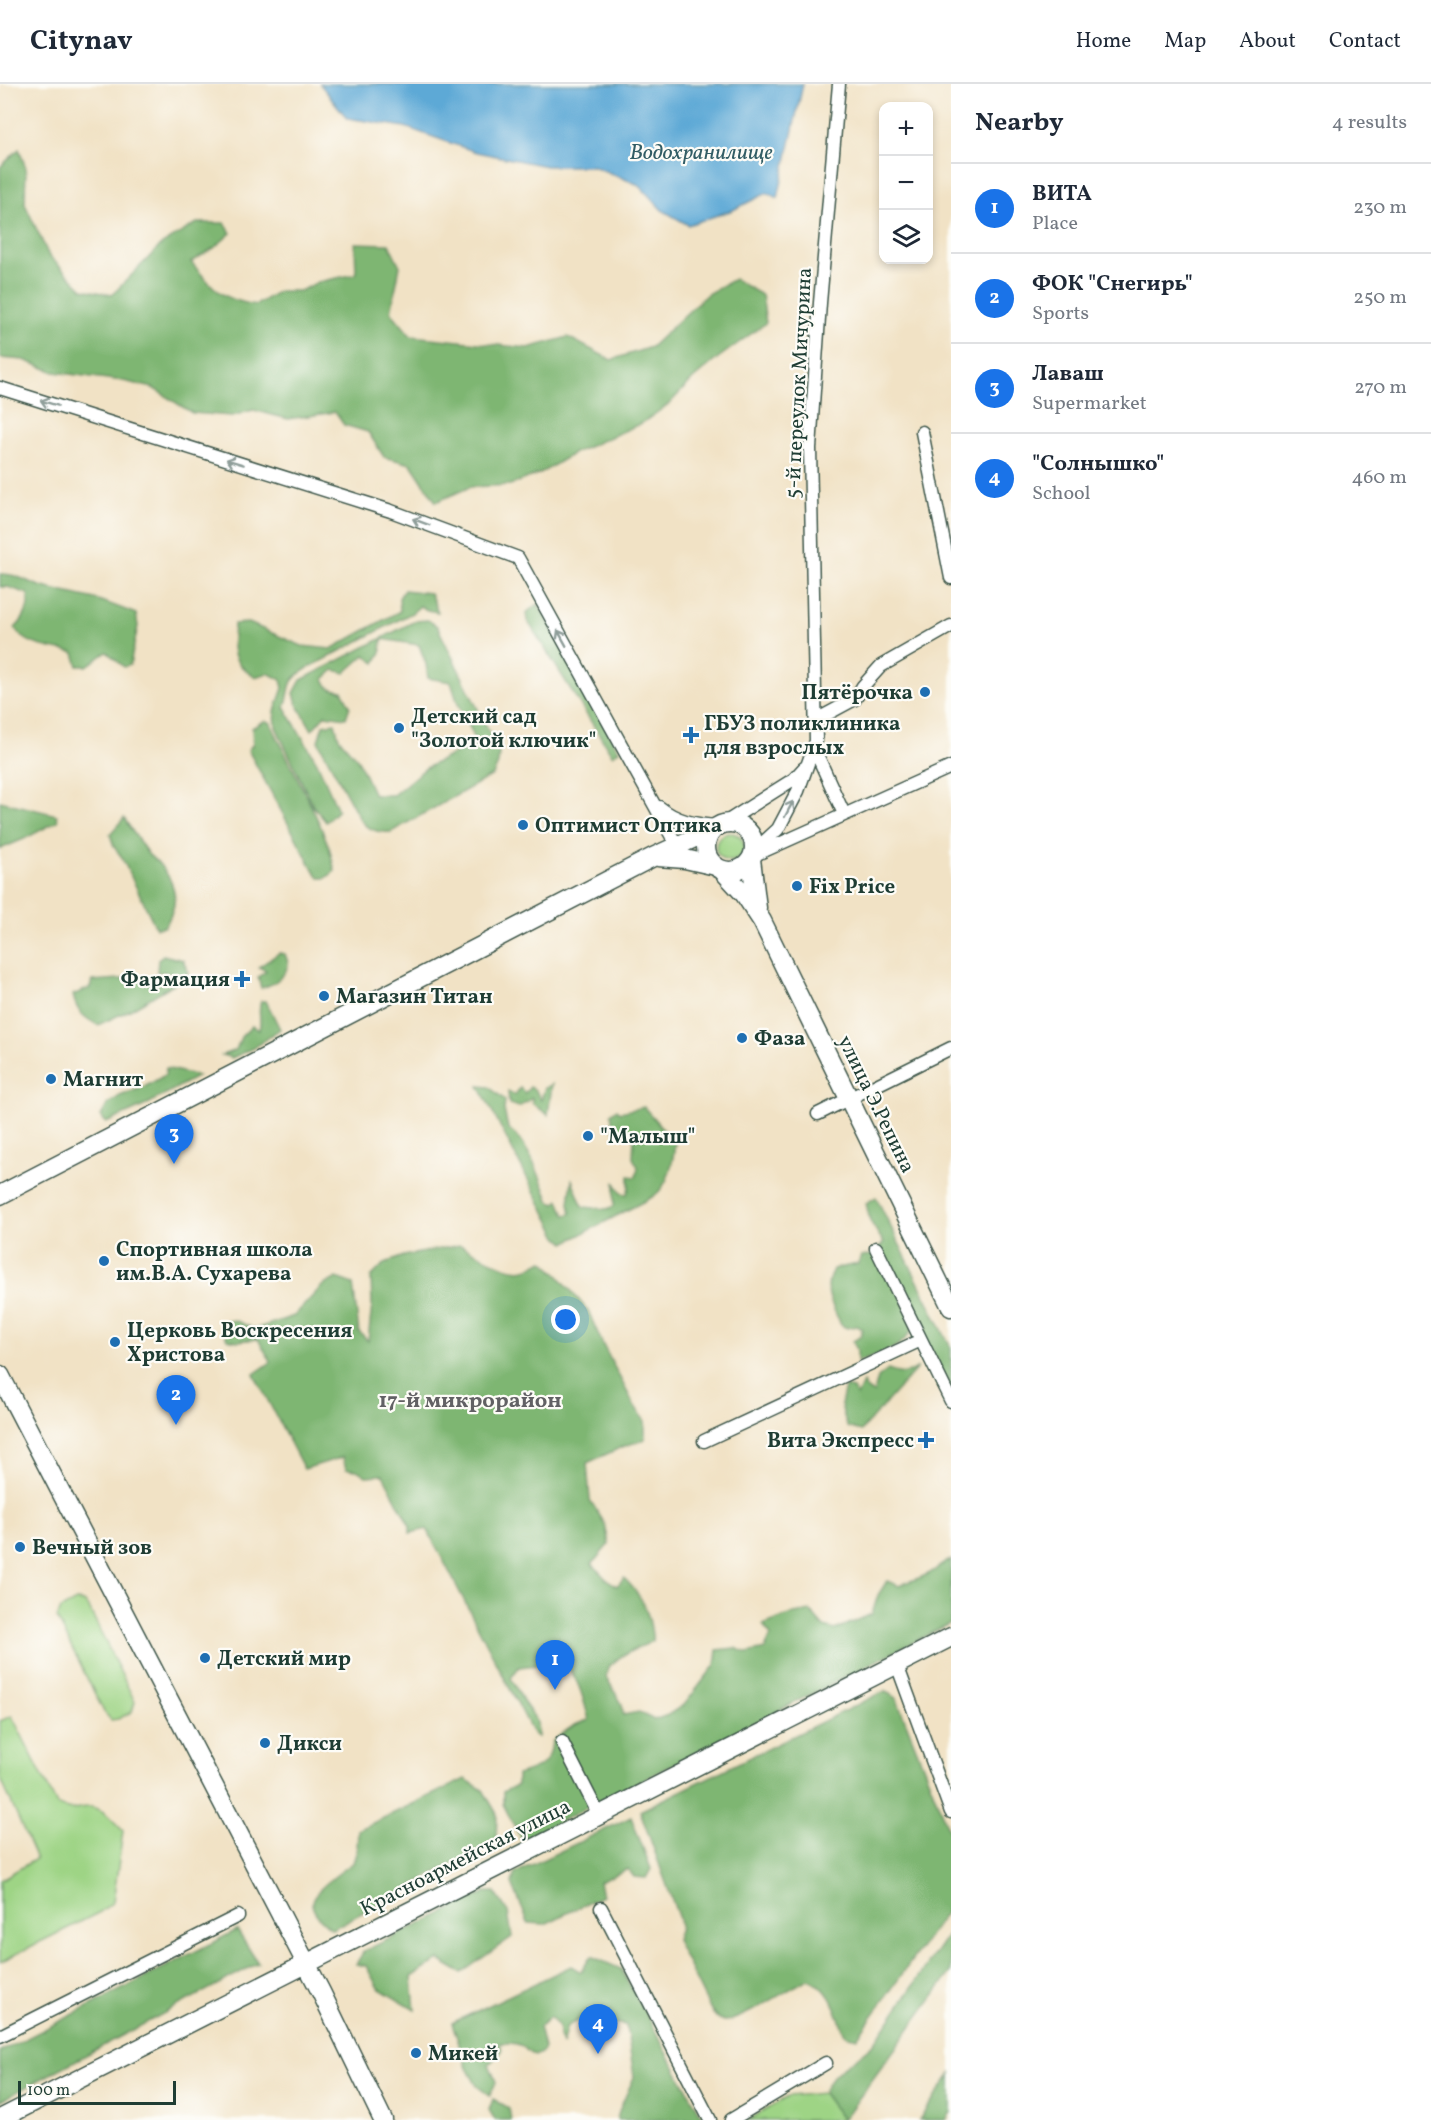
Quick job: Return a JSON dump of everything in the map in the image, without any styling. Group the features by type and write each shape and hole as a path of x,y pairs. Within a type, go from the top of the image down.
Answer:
{"street":[{"name":"5-й переулок Мичурина","path":"752,855 778,829 798,791 813,752 816,720 810,448 839,84"},
{"path":"0,388 391,511 518,558 677,846"},
{"path":"922,432 951,578"},
{"path":"816,720 855,699 881,666 951,626"},
{"path":"719,868 709,857 706,845 710,834 794,779 813,752 844,814"},
{"path":"653,857 673,857 729,871 741,868 752,855 951,767"},
{"path":"652,799 666,813 693,823 719,827 739,825 748,831 753,841 752,855"},
{"path":"0,1195 653,857 719,827"},
{"name":"улица Э.Репина","path":"752,855 755,899 762,921"},
{"name":"улица Э.Репина","path":"719,868 745,895 762,921 951,1307"},
{"path":"818,1114 951,1048"},
{"path":"876,1248 951,1401"},
{"path":"704,1441 921,1340"},
{"path":"0,1375 305,1963 383,2120"},
{"name":"Красноармейская улица","path":"0,2119 951,1637"},
{"path":"897,1665 951,1812"},
{"path":"562,1742 599,1815"},
{"path":"601,1908 710,2120"},
{"path":"0,2036 238,1916"},
{"path":"731,2120 826,2063"}],"green space":[{"path":"19,149 26,168 25,204 49,256 83,289 112,295 162,244 197,223 225,223 231,233 214,248 191,262 226,296 256,305 279,291 300,291 318,282 356,274 355,243 389,244 400,266 391,312 411,336 528,348 568,337 611,360 651,347 707,294 734,279 762,295 766,323 718,358 693,379 669,404 642,423 574,453 541,473 510,485 470,487 436,502 411,464 384,457 368,432 344,425 335,412 288,419 253,410 232,416 192,413 153,388 123,381 54,372 24,360 0,358 0,167"},
{"path":"0,574 11,575 40,586 114,605 136,614 138,626 130,665 124,667 107,652 87,666 78,666 74,653 41,646 26,639 15,628 22,621 26,612 28,594 8,587 0,587"},
{"path":"404,590 430,593 438,612 420,606 412,613 308,668 295,677 290,685 285,708 317,762 338,810 326,822 313,806 276,727 275,711 283,688 281,680 268,673 255,677 241,666 233,649 234,624 249,623 302,646 331,649 400,611 399,598"},
{"path":"538,604 619,751 612,755 527,620 526,613"},
{"path":"428,620 437,626 499,752 498,764 493,775 391,832 378,832 361,821 318,741 323,725 335,723 339,738 358,760 374,795 393,795 426,768 459,751 473,751 473,734 458,704 451,682 428,678 419,645 382,639 381,652 375,663 365,655 345,673 334,670 324,679 329,688 342,691 350,706 346,718 325,715 312,730 297,704 294,693 301,680 415,621"},
{"path":"264,721 270,722 329,847 335,871 326,878 319,878 313,869 248,750 253,744 252,728"},
{"path":"0,801 57,815 58,821 0,849"},
{"path":"124,818 148,854 169,878 172,886 174,902 164,927 156,928 121,856 114,847 110,834"},
{"path":"730,833 740,837 744,847 740,857 730,861 720,857 716,847 720,837"},
{"path":"279,953 285,954 288,963 285,973 278,980 261,988 258,977 266,971 259,967"},
{"path":"163,955 183,960 188,972 179,981 130,1010 98,1025 79,1010 73,995 90,988 92,981 135,978 145,983 161,983 172,979 174,973 157,972 158,960"},
{"path":"261,1001 266,1001 280,1029 253,1048 232,1058 222,1055 236,1050 241,1037 252,1026 259,1030"},
{"path":"166,1068 198,1076 144,1106 106,1123 101,1116 108,1104 165,1075"},
{"path":"552,1084 548,1115 532,1103 532,1098 519,1107 509,1104 508,1091 515,1095 520,1088 525,1093 530,1087 536,1091 541,1100 545,1088"},
{"path":"479,1086 489,1087 505,1100 504,1110 508,1128 528,1152 550,1202 555,1204 559,1200 565,1215 571,1214 569,1203 572,1180 583,1207 607,1209 614,1206 615,1183 621,1193 627,1194 629,1176 636,1177 638,1167 633,1158 634,1137 614,1131 611,1114 617,1109 620,1112 644,1107 675,1143 667,1179 654,1196 565,1243 558,1237"},
{"path":"876,1197 951,1348 951,1410 911,1330 907,1337 895,1347 857,1362 857,1350 853,1341 860,1337 862,1329 857,1326 847,1328 841,1325 832,1304 828,1284 833,1269 858,1264 861,1256 871,1255 884,1243 870,1221 866,1203"},
{"path":"460,1245 493,1262 518,1270 532,1267 543,1261 559,1276 588,1311 634,1405 645,1421 645,1439 587,1463 590,1500 605,1524 609,1544 592,1564 605,1578 617,1586 624,1578 637,1593 648,1614 653,1641 623,1655 608,1667 606,1677 622,1704 623,1715 639,1712 654,1720 668,1715 685,1704 715,1665 717,1650 735,1648 747,1653 765,1649 771,1635 763,1625 789,1615 810,1611 824,1627 835,1630 872,1614 878,1595 887,1581 899,1586 932,1572 951,1560 951,1623 522,1841 503,1804 503,1792 517,1785 517,1775 541,1765 551,1750 552,1742 565,1731 589,1720 582,1693 570,1669 557,1656 537,1665 519,1667 511,1678 537,1721 538,1737 534,1735 427,1529 410,1533 410,1526 383,1475 366,1476 357,1470 346,1469 343,1457 304,1469 254,1374 271,1362 258,1339 238,1341 227,1339 221,1322 234,1320 255,1329 294,1316 322,1286 337,1278 353,1284 359,1332 368,1341 372,1305 371,1277 385,1263 404,1256"},
{"path":"918,1367 861,1431 847,1427 841,1405 845,1387 853,1389 857,1396 863,1383 868,1391 874,1393 878,1378 888,1370 904,1373"},
{"path":"76,1601 84,1602 89,1608 135,1702 132,1712 118,1719 111,1720 104,1712 57,1618 61,1609"},
{"path":"885,1691 891,1693 897,1700 951,1836 951,1905 857,2038 845,2035 828,1995 823,1988 808,1979 743,2015 723,2021 711,2011 676,1940 680,1927 679,1919 640,1811"},
{"path":"12,1716 57,1805 71,1810 94,1807 108,1816 123,1831 113,1902 100,1912 0,1962 0,1880 36,1859 0,1777 0,1721"},
{"path":"465,1779 483,1790 497,1814 496,1840 332,1929 321,1920 313,1907 313,1898 326,1884 353,1863 357,1850 358,1830"},
{"path":"631,1817 651,1869 646,1878 634,1877 628,1869 599,1882 602,1896 545,1924 528,1923 512,1883 515,1873"},
{"path":"486,1892 495,1892 508,1912 512,1937 461,1973 439,1960 412,1977 415,2010 378,1988 366,1966 356,1964 364,1951"},
{"path":"237,1930 258,1963 0,2101 0,2052"},
{"path":"951,1930 951,1972 843,2120 823,2093 827,2085 838,2071 875,2042"},
{"path":"591,1956 621,1969 704,2120 617,2120 634,2077 626,2025 581,2019 567,2026 562,2045 558,2026 550,2017 539,2027 544,2048 541,2053 535,2056 520,2045 500,2043 502,2051 489,2064 496,2082 490,2096 477,2086 467,2068 452,2023 571,1966 581,1972"},
{"path":"951,2074 951,2112 946,2120 919,2120"},
{"path":"823,2093 843,2120 748,2120 789,2096"},
{"path":"493,2099 509,2108 511,2120 495,2120 489,2110"}],"water":[{"name":"Водохранилище","path":"320,84 803,84 778,198 767,193 733,210 688,225 662,210 639,185 593,166 546,166 476,152 405,127 347,118"}],"place":[{"name":"Пятёрочка","path":"925,692"},
{"name":"Детский сад \"Золотой ключик\"","path":"399,728"},
{"name":"ГБУЗ поликлиника для взрослых","path":"691,735"},
{"name":"Оптимист Оптика","path":"523,825"},
{"name":"Fix Price","path":"797,886"},
{"name":"Фармация","path":"242,979"},
{"name":"Магазин Титан","path":"324,996"},
{"name":"Фаза","path":"742,1038"},
{"name":"Магнит","path":"51,1079"},
{"name":"\"Малыш\"","path":"588,1136"},
{"name":"Лаваш","path":"174,1164"},
{"name":"Спортивная школа им.В.А. Сухарева","path":"104,1261"},
{"name":"Церковь Воскресения Христова","path":"115,1342"},
{"name":"ФОК \"Снегирь\"","path":"176,1425"},
{"name":"Вита Экспресс","path":"926,1440"},
{"name":"Вечный зов","path":"20,1547"},
{"name":"Детский мир","path":"205,1658"},
{"name":"ВИТА","path":"555,1690"},
{"name":"Дикси","path":"265,1743"},
{"name":"Микей","path":"416,2053"},
{"name":"\"Солнышко\"","path":"598,2054"}],"district":[{"name":"17-й микрорайон","path":"470,1399"}]}
